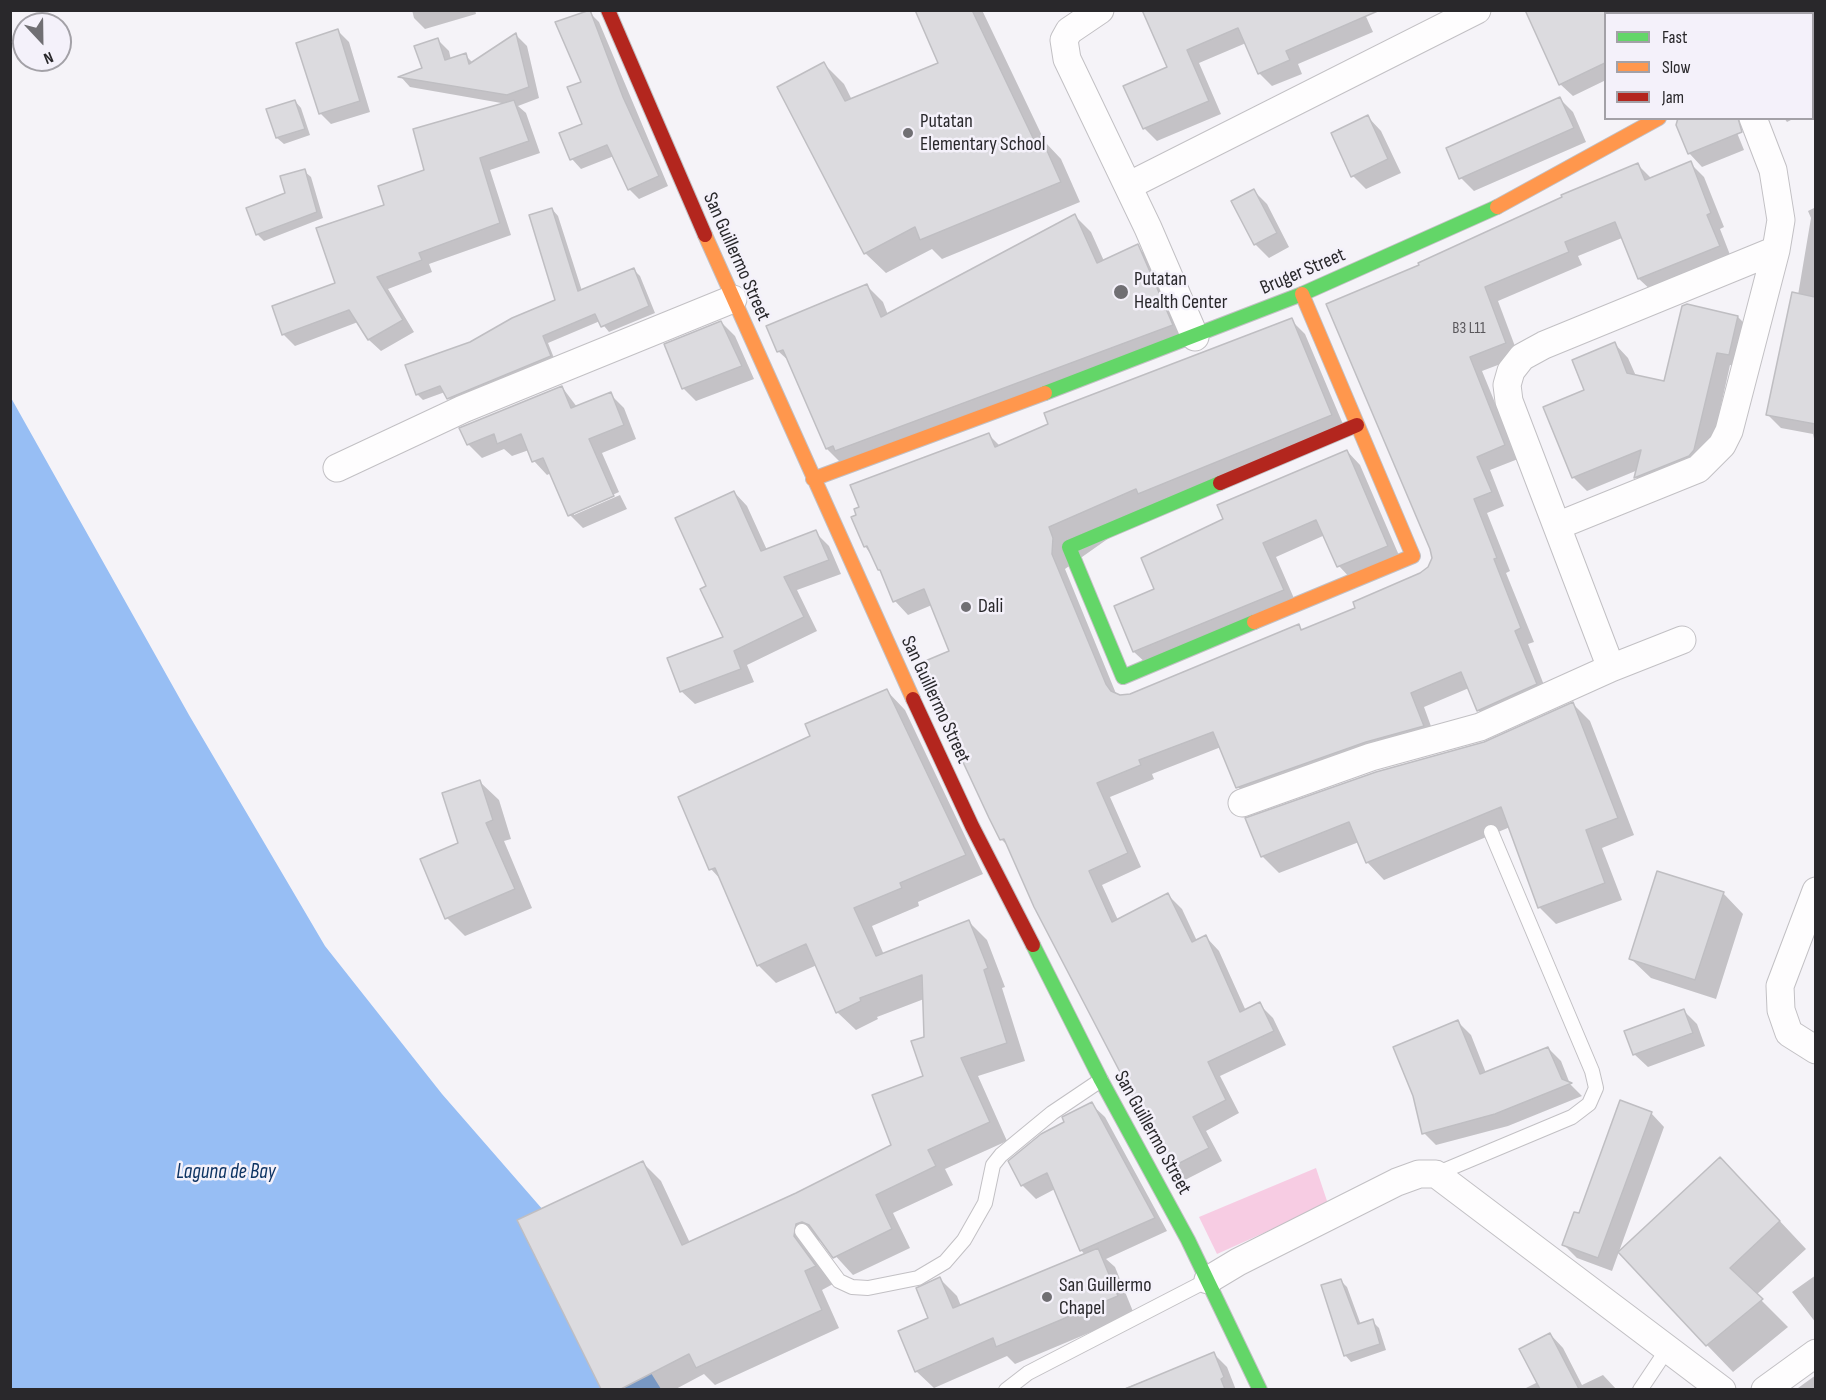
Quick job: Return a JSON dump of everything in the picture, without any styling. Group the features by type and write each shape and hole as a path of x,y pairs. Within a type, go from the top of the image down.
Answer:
{"street":[{"name":"San Guillermo Street","path":"608,10 733,300 972,826 1101,1080 1188,1240 1260,1389"},
{"path":"1100,10 1069,31 1064,40 1064,50 1128,186 1195,338"},
{"path":"1128,186 1477,10"},
{"name":"Bruger Street","path":"813,479 1195,338 1302,294 1508,202 1655,120"},
{"path":"1557,526 1698,469 1722,445 1729,431 1776,250 1781,220 1779,195 1773,170 1754,120"},
{"path":"1611,668 1509,401 1507,386 1511,371 1522,357 1544,345 1776,250"},
{"path":"1302,294 1413,556 1123,677 1069,546 1357,425"},
{"path":"337,468 464,409 733,300"},
{"path":"1242,803 1381,754 1480,727 1611,668 1682,640"},
{"path":"1815,891 1780,986 1781,1010 1789,1033 1815,1050"},
{"path":"1208,1280 1238,1262 1397,1182 1419,1174 1436,1174 1722,1389"},
{"path":"1765,1389 1815,1353"}],"lane":[{"path":"1436,1174 1572,1117 1589,1104 1596,1088 1592,1071 1491,832"},
{"path":"802,1231 839,1281 852,1287 868,1288 918,1278 945,1262 964,1240 985,1203 993,1165 1001,1155 1052,1113 1101,1080"},
{"path":"1006,1389 1028,1373 1208,1280"},
{"path":"1640,1389 1668,1348"}],"shaded area":[{"path":"1316,1168 1328,1204 1217,1254 1199,1217"}],"water":[{"name":"Laguna de Bay","path":"10,396 189,715 325,946 442,1094 564,1234 661,1389 11,1389"}],"building":[{"path":"590,10 623,97 659,176 628,190 607,145 570,160 559,133 582,124 567,87 581,82 555,22"},
{"path":"915,10 972,10 1034,140 1041,137 1061,182 920,240 915,227 864,254 777,87 824,62 845,101 938,63"},
{"path":"1142,10 1380,10 1286,51 1290,60 1258,74 1238,28 1187,50 1209,101 1143,129 1123,86 1167,67"},
{"path":"1525,10 1605,10 1604,63 1559,85"},
{"path":"338,29 360,101 319,114 296,43"},
{"path":"516,33 529,87 507,95 398,77 422,68 414,46 438,38 445,60 466,53 469,64"},
{"path":"1560,97 1574,128 1459,179 1446,148"},
{"path":"295,100 305,129 276,138 266,109"},
{"path":"514,100 529,141 480,158 500,223 419,253 422,260 377,277 403,320 368,340 349,310 282,335 272,306 335,283 316,228 384,205 378,186 424,170 413,129"},
{"path":"1368,115 1388,159 1351,177 1331,133"},
{"path":"1677,120 1739,120 1742,132 1688,154 1676,125"},
{"path":"1691,161 1711,213 1707,215 1720,246 1638,279 1615,222 1565,242 1569,252 1485,287 1506,343 1470,357 1505,445 1477,457 1492,492 1474,499 1521,628 1515,631 1537,684 1477,711 1461,672 1411,693 1424,726 1366,742 1236,788 1213,732 1139,760 1141,765 1097,783 1128,853 1089,871 1112,922 1168,893 1192,942 1206,935 1240,1012 1260,1002 1274,1031 1208,1062 1226,1100 1193,1117 1209,1148 1170,1168 1034,907 1004,839 1000,840 922,674 918,664 949,651 924,589 893,602 880,570 867,546 864,547 851,517 856,515 854,509 859,507 850,485 989,433 995,447 1048,424 1044,413 1292,318 1332,415 1138,494 1136,489 1049,527 1053,538 1052,554 1106,684 1111,691 1120,695 1130,694 1299,624 1301,630 1355,608 1353,602 1420,573 1428,567 1432,558 1326,304 1419,265 1418,263 1562,197 1561,195 1638,163 1645,180"},
{"path":"305,169 317,212 256,235 246,208 285,193 280,176"},
{"path":"1254,189 1277,233 1254,245 1231,201"},
{"path":"552,208 578,291 634,268 649,306 601,327 595,314 543,336 551,356 447,399 440,386 416,395 405,365 470,342 512,318 555,300 529,215"},
{"path":"1075,214 1097,263 1138,244 1173,325 835,451 833,446 826,449 783,350 777,352 766,326 867,284 881,317"},
{"path":"1792,292 1815,297 1815,424 1766,415"},
{"path":"1687,304 1738,316 1729,355 1717,353 1694,450 1689,456 1634,478 1641,450 1572,478 1543,407 1584,390 1572,360 1615,342 1627,373 1664,381 1682,306"},
{"path":"721,321 742,366 682,389 664,344"},
{"path":"562,386 571,408 611,392 624,425 589,439 614,496 568,516 543,458 532,462 521,434 497,444 494,434 467,445 459,428"},
{"path":"1347,450 1388,546 1337,567 1316,520 1263,543 1284,590 1133,652 1114,606 1154,589 1141,558 1223,519 1217,505"},
{"path":"734,491 761,551 816,530 829,560 784,577 804,617 734,651 741,669 680,692 667,658 723,637 700,589 706,586 675,518"},
{"path":"887,689 966,855 900,883 902,888 854,908 876,956 969,920 988,968 984,970 1007,1043 961,1058 990,1122 928,1150 936,1166 876,1195 892,1229 833,1258 809,1225 802,1222 796,1224 794,1236 816,1266 805,1271 822,1310 696,1368 689,1354 621,1389 601,1389 517,1220 643,1161 682,1245 796,1193 891,1145 872,1095 923,1076 911,1041 924,1037 922,975 860,998 861,1001 836,1013 806,944 757,966 715,868 709,870 678,797 810,736 805,724"},
{"path":"1573,702 1618,818 1586,830 1605,883 1538,908 1501,807 1366,863 1349,822 1261,857 1245,818 1376,772 1484,742"},
{"path":"480,780 493,820 486,823 515,889 445,919 420,859 458,843 442,793"},
{"path":"1657,871 1724,892 1695,980 1629,959"},
{"path":"1684,1009 1693,1033 1633,1055 1624,1031"},
{"path":"1458,1020 1480,1074 1548,1047 1562,1079 1572,1083 1495,1114 1422,1134 1413,1096 1393,1047"},
{"path":"1620,1100 1652,1112 1598,1258 1562,1245 1574,1212 1579,1213"},
{"path":"1092,1102 1155,1218 1080,1251 1047,1173 1021,1186 1008,1161 1041,1134 1064,1122 1062,1117"},
{"path":"1720,1157 1780,1221 1730,1268 1763,1299 1706,1346 1618,1252"},
{"name":"San Guillermo Chapel","path":"1098,1248 1118,1296 996,1347 993,1338 915,1372 898,1331 928,1318 916,1288 940,1277 953,1308"},
{"path":"1341,1279 1358,1324 1373,1319 1380,1344 1344,1356 1321,1285"},
{"path":"1550,1333 1579,1389 1540,1389 1519,1349"},
{"path":"1214,1352 1224,1377 1221,1379 1225,1389 1125,1389"}],"traffic: fast":[{"path":"1045,393 1302,294 1497,207"},
{"path":"1220,483 1069,547 1123,677 1254,622"},
{"path":"1033,945 1101,1080 1188,1240 1260,1390"}],"traffic: slow":[{"path":"1497,207 1655,120"},
{"path":"705,235 913,699"},
{"path":"1254,622 1413,556 1302,294"},
{"path":"813,479 1045,393"}],"traffic: jam":[{"path":"608,10 705,235"},
{"path":"1220,483 1357,425"},
{"path":"913,699 972,826 1033,945"}],"place":[{"name":"Putatan Elementary School","path":"908,133"},
{"name":"Putatan Health Center","path":"1121,292"},
{"name":"Dali","path":"966,607"},
{"name":"San Guillermo Chapel","path":"1047,1297"}]}
